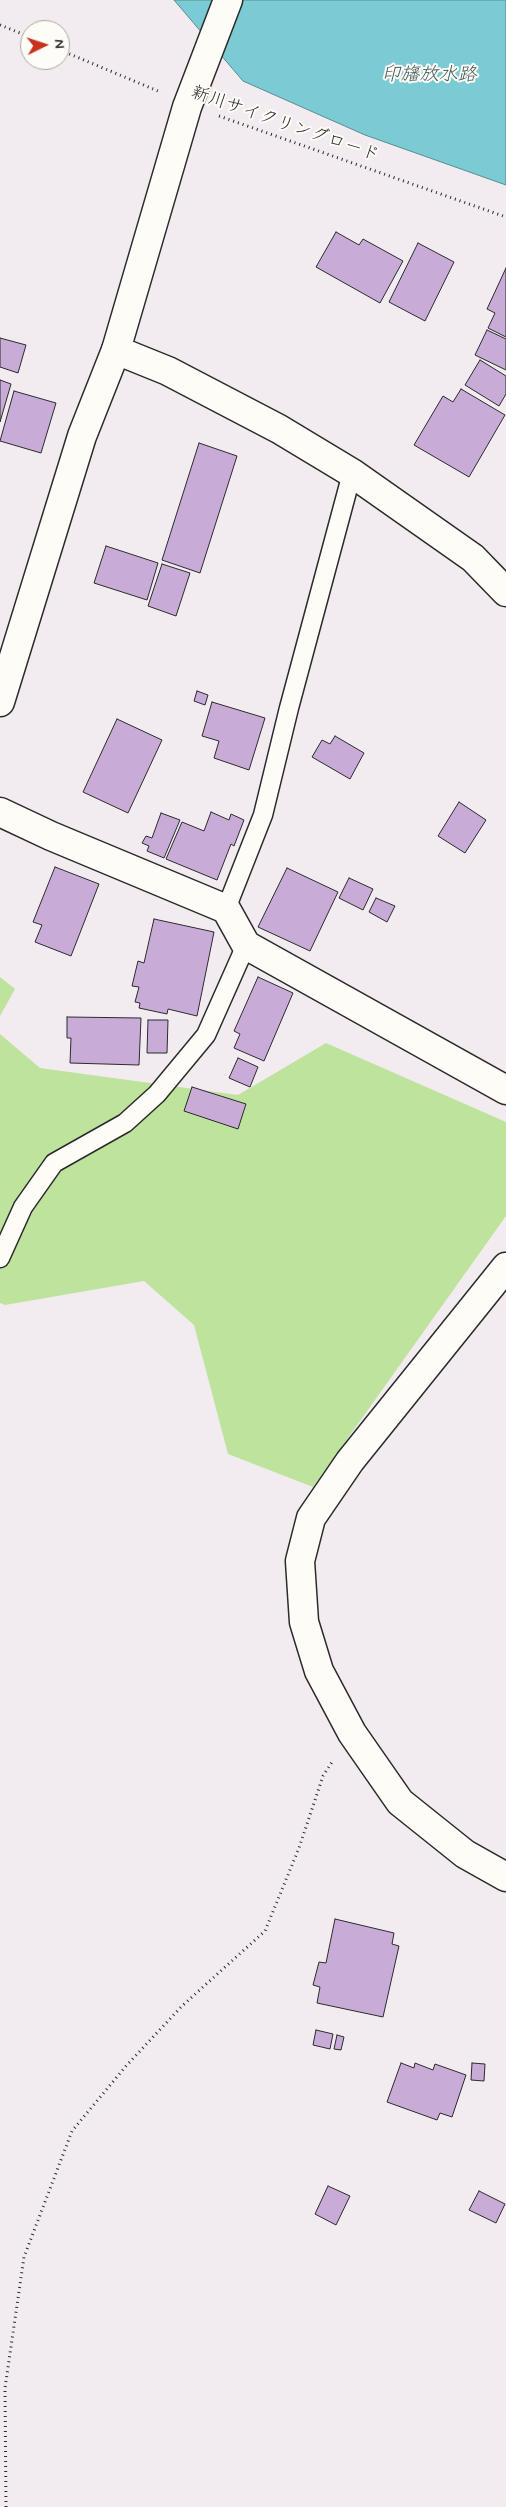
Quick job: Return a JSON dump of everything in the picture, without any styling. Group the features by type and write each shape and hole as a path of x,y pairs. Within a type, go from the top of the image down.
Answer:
{"street":[{"path":"0,702 82,436 116,350 187,107 228,0"},
{"path":"116,350 177,375 279,429 352,473 473,558 506,592"},
{"path":"0,812 51,836 226,909 246,945 506,1090"},
{"path":"506,1267 350,1461 311,1518 300,1561 304,1622 319,1671 352,1733 400,1802 465,1854 506,1877"}],"lane":[{"path":"226,909 263,815 289,708 352,473"},
{"path":"0,1258 23,1207 54,1162 125,1123 157,1094 206,1035 246,945"}],"path":[{"path":"0,25 20,33"},
{"name":"新川サイクリングロード","path":"70,54 150,87 187,107 228,119 506,216"},
{"path":"6,2507 5,2388 24,2257 72,2131 126,2066 182,2006 265,1931 299,1848 322,1776 352,1733"}],"green space":[{"path":"0,977 15,989 0,1016"},
{"path":"0,1034 40,1068 238,1095 326,1043 506,1122 506,1216 313,1487 228,1454 194,1325 144,1281 5,1305 0,1303"}],"water":[{"name":"印旛放水路","path":"174,0 506,0 506,185 365,135 243,81"}],"building":[{"path":"336,232 359,245 363,239 403,261 380,303 316,267"},
{"path":"418,243 454,262 425,321 389,302"},
{"path":"506,268 506,337 488,328 495,313 487,309"},
{"path":"487,330 506,339 506,370 475,355"},
{"path":"0,338 26,345 18,373 0,367"},
{"path":"480,360 506,376 506,394 499,406 465,385"},
{"path":"0,380 11,384 0,422"},
{"path":"461,389 505,415 469,477 414,445 443,396 453,402"},
{"path":"14,391 56,403 41,453 0,441"},
{"path":"199,443 237,456 200,573 162,560"},
{"path":"106,546 158,563 147,600 94,583"},
{"path":"162,564 190,573 176,616 148,606"},
{"path":"197,691 208,695 205,705 194,701"},
{"path":"212,702 265,718 249,770 214,758 219,741 202,736"},
{"path":"117,719 162,740 128,813 83,792"},
{"path":"335,736 364,753 350,779 312,757 322,740 330,744"},
{"path":"459,802 486,820 465,853 438,836"},
{"path":"211,812 229,820 231,814 244,820 234,846 231,844 217,880 166,859 182,822 204,831"},
{"path":"161,813 180,820 164,858 147,851 149,846 142,843 146,836 152,838"},
{"path":"55,867 99,884 71,956 35,942 42,925 33,922"},
{"path":"287,868 338,892 310,951 258,927"},
{"path":"349,878 373,889 363,910 339,898"},
{"path":"376,898 395,906 387,922 369,912"},
{"path":"154,919 214,932 197,1016 168,1009 167,1014 139,1008 140,1003 135,1002 139,987 132,986 138,961 144,963"},
{"path":"258,977 293,993 264,1061 234,1048 240,1034 234,1031"},
{"path":"67,1017 141,1018 139,1065 70,1063 71,1038 67,1038"},
{"path":"148,1020 168,1020 167,1053 147,1053"},
{"path":"238,1058 258,1067 250,1087 229,1078"},
{"path":"192,1087 246,1104 238,1129 184,1111"},
{"path":"335,1919 394,1933 392,1944 399,1946 383,2017 317,2003 320,1987 313,1985 319,1962 326,1963"},
{"path":"316,2030 333,2034 330,2049 313,2045"},
{"path":"337,2035 344,2037 341,2050 334,2049"},
{"path":"401,2063 414,2068 415,2063 433,2070 435,2064 466,2075 452,2117 440,2113 437,2120 387,2102"},
{"path":"472,2063 485,2064 484,2081 471,2080"},
{"path":"328,2186 350,2196 336,2225 315,2214"},
{"path":"479,2191 505,2204 496,2223 469,2210"}]}
